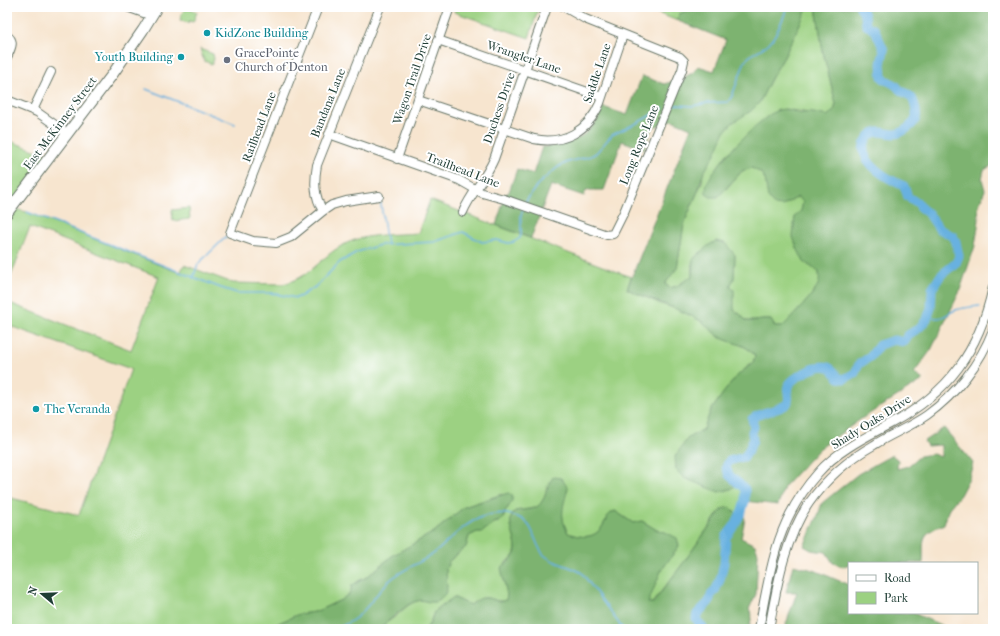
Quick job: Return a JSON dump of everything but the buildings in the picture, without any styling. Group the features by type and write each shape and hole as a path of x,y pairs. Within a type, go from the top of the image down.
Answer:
{"main road":[{"name":"East McKinney Street","path":"7,213 112,75 155,12"}],"street":[{"path":"128,7 155,12"},
{"name":"Railhead Lane","path":"318,7 230,233 253,241 276,243 291,237 323,211"},
{"name":"Bandana Lane","path":"323,211 315,193 315,177 319,160 380,7"},
{"name":"Wagon Trail Drive","path":"397,159 450,7"},
{"name":"Duchess Drive","path":"463,212 491,166 547,7"},
{"path":"564,7 585,19 623,35"},
{"name":"Long Rope Lane","path":"611,235 615,232 624,212 678,82 684,61 680,57 623,35"},
{"name":"Saddle Lane","path":"418,100 527,137 540,140 553,140 567,137 585,127 595,114 623,35"},
{"path":"7,57 12,45 9,38"},
{"name":"Wrangler Lane","path":"438,40 602,97"},
{"path":"33,110 51,72"},
{"path":"7,100 33,110 68,134"},
{"name":"Trailhead Lane","path":"329,134 459,180 475,190 485,194 504,199 607,235 611,235"},
{"path":"323,211 332,205 346,201 379,196"},
{"name":"Shady Oaks Drive","path":"759,629 771,563 777,543 791,510 799,496 819,472 846,449 869,434 890,424 920,406 949,380 961,364 978,336 985,319 993,287"},
{"name":"Shady Oaks Drive","path":"769,629 777,587 788,546 794,530 810,503 828,481 852,458 874,444 927,415 958,387 970,373 993,330"}],"green space":[{"path":"187,7 197,12 193,22 189,21 188,23 180,20 182,13"},
{"path":"455,7 539,7 529,38 454,12"},
{"path":"661,7 701,7 679,14 678,21 657,13"},
{"path":"701,7 808,7 784,57 759,103 751,111 732,123 725,131 715,154 703,174 698,191 684,224 677,268 665,284 670,288 677,286 692,276 693,259 716,241 725,243 735,255 734,278 730,286 734,290 734,310 746,321 771,320 775,327 782,327 808,299 817,287 819,281 819,272 804,262 793,237 795,216 801,211 803,202 798,197 782,206 774,205 768,198 765,179 761,173 752,168 742,171 718,197 710,197 706,193 706,187 711,176 727,155 748,133 769,115 776,111 785,109 800,113 814,113 827,116 834,111 836,104 823,52 816,7 993,7 993,165 984,170 982,179 985,190 978,207 979,220 975,246 959,293 931,350 914,373 923,380 861,419 819,449 784,487 778,505 745,501 745,489 736,481 734,487 731,489 719,492 684,478 676,470 675,456 688,438 704,429 710,412 738,375 753,363 755,356 747,348 725,340 715,334 701,321 692,316 627,289 691,128 672,120 652,128 644,149 622,141 604,190 586,190 584,196 551,185 531,238 496,225 506,194 509,192 517,169 533,174 542,147 562,145 580,137 594,125 603,107 627,115 642,76 664,84 671,82 683,82 686,76 693,73 698,66 714,71 726,40 678,21 679,14"},
{"path":"808,7 816,7 823,52 836,104 834,111 827,116 785,109 776,111 754,127 734,149 726,155 719,165 726,189 742,171 752,168 764,177 768,198 782,206 798,197 803,202 801,211 795,216 794,224 804,262 819,272 819,281 817,287 791,318 782,327 775,327 771,320 746,321 734,310 730,286 734,278 735,255 701,252 692,262 692,276 677,286 670,288 665,284 677,268 684,224 702,182 703,174 725,131 732,123 759,103 784,57"},
{"path":"200,49 213,54 214,59 212,64 204,61"},
{"path":"7,140 51,156 11,208 27,212 180,273 184,265 233,283 282,284 308,273 328,255 352,241 370,236 418,233 430,200 631,277 627,289 661,304 680,310 703,322 720,338 739,344 750,350 755,356 753,362 738,375 710,412 704,429 688,438 724,491 731,489 736,480 745,489 745,501 740,514 737,514 733,510 722,509 720,511 681,566 652,603 647,603 661,571 678,546 665,532 655,529 642,521 633,523 615,511 608,516 602,527 595,534 578,536 568,533 563,522 562,509 547,486 543,500 540,504 533,508 515,511 511,517 515,551 513,557 506,562 506,600 500,601 482,598 470,605 455,598 437,609 425,629 378,629 411,604 421,600 434,602 445,594 446,569 449,561 466,547 469,536 477,532 482,532 494,523 499,522 504,517 506,510 509,507 502,494 464,507 434,532 392,556 367,577 358,581 350,593 341,600 315,612 299,614 267,629 7,629 7,497 79,515 131,369 7,325 7,302 131,350 159,277 30,227 7,286"},
{"path":"189,208 190,219 173,221 172,210"},
{"path":"944,428 973,463 969,478 960,495 949,508 944,524 930,531 924,538 923,562 848,562 848,564 843,567 833,563 826,552 811,550 804,546 822,503 858,474 892,455 898,460 897,469 908,466 920,456 933,454 941,457 941,445 927,446 924,441"},
{"path":"553,477 561,478 568,488 563,506 563,516 568,533 578,536 595,534 602,527 608,516 615,511 633,523 642,521 655,529 677,538 679,546 661,571 648,603 653,603 722,509 729,507 737,514 743,515 745,519 741,538 755,545 758,553 756,594 749,609 752,615 749,629 425,629 430,624 434,612 451,599 455,598 470,605 482,598 489,598 498,601 506,600 507,595 501,568 511,560 515,554 516,549 511,526 512,516 515,511 537,507 543,500"},
{"path":"508,493 512,495 512,500 505,511 502,520 494,523 482,532 477,532 469,536 466,547 449,561 446,569 447,588 445,594 435,602 421,600 414,602 408,605 378,629 267,629 299,614 315,612 341,600 350,593 352,585 367,577 392,556 434,532 464,507"},
{"path":"793,565 814,570 848,585 848,614 915,614 950,629 787,629 786,624 797,592 786,592"}],"waterway":[{"path":"670,106 692,106 707,103 728,102 732,96 745,61 771,41 779,27 787,7"},
{"path":"704,629 696,619 697,614 709,602 711,595 715,591 720,580 724,563 726,537 735,525 745,501 745,489 729,475 726,467 729,461 744,457 748,452 753,440 752,432 754,427 752,419 759,414 778,409 787,404 789,400 788,386 800,375 824,366 833,370 839,378 844,379 855,373 859,364 870,357 879,345 894,340 904,342 908,335 919,328 927,319 931,308 932,289 941,275 956,263 959,256 953,236 939,229 929,214 922,209 918,203 908,197 904,186 891,180 871,165 864,152 866,140 873,133 878,132 897,134 907,129 915,121 916,109 910,96 882,77 881,64 884,50 875,30 866,25 865,15 860,7"},
{"path":"146,89 235,124"},
{"path":"525,203 537,185 558,167 568,162 591,156 596,153 612,135 663,108"},
{"path":"380,198 387,245"},
{"path":"27,212 221,288 237,293 271,293 296,298 315,287 340,262 357,252 380,245 434,242 463,232 482,242 497,240 508,243 514,242 520,238 521,215 523,209"},
{"path":"193,278 198,264 229,234"},
{"path":"929,316 933,318 941,318 959,309 980,306"},
{"path":"332,629 359,616 389,581 399,573 433,554 465,526 480,518 496,514 513,515 526,522 530,526 538,546 544,555 553,561 582,573 623,629"}],"place":[{"name":"KidZone Building","path":"207,33"},
{"name":"Youth Building","path":"181,57"},
{"name":"GracePointe Church of Denton","path":"227,60"},
{"name":"The Veranda","path":"36,409"}]}
